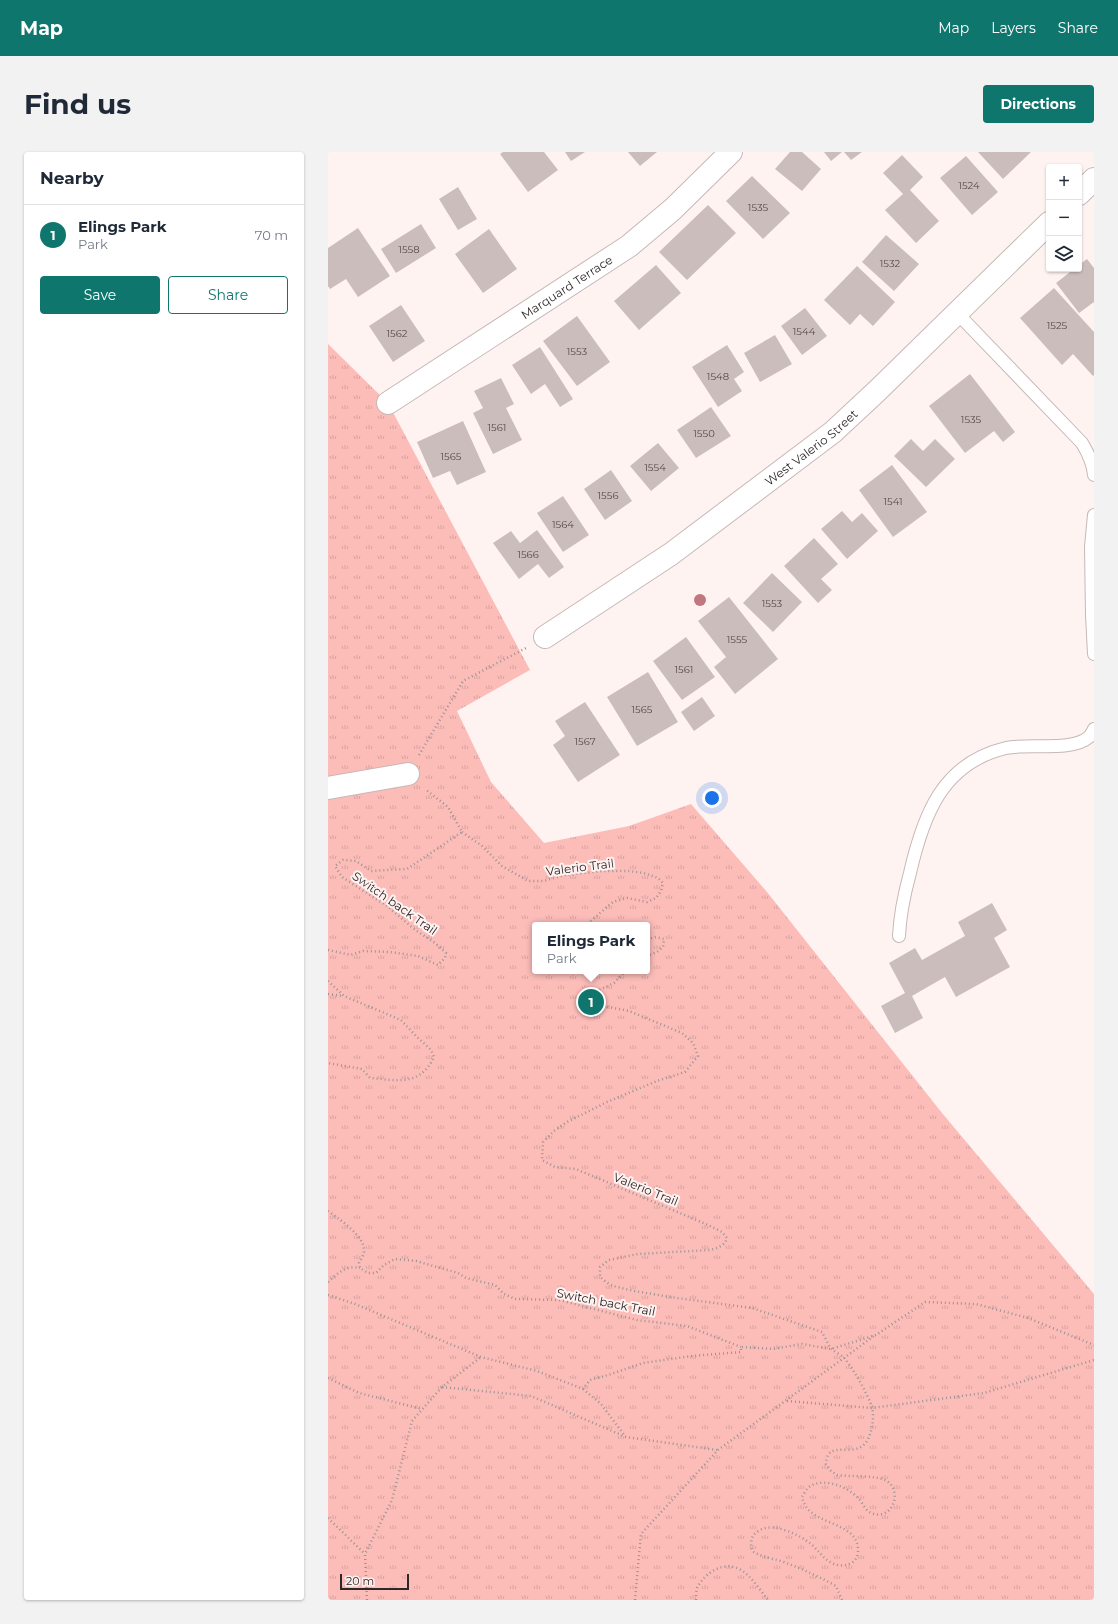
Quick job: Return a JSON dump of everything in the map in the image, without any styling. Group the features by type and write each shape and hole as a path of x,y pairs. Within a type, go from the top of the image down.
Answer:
{"street":[{"name":"Marquard Terrace","path":"388,403 629,246 673,209 731,152"},
{"path":"1082,191 1094,179"},
{"name":"West Valerio Street","path":"545,637 671,554 833,432 1046,226"},
{"path":"328,788 408,774"}],"lane":[{"path":"957,313 1082,443 1093,467 1094,475"},
{"path":"1094,515 1091,547 1094,654"},
{"path":"899,936 900,915 921,831 928,812 949,780 968,765 986,754 1007,748 1074,744 1090,736 1094,729"}],"path":[{"path":"462,832 448,807 408,774 463,681 545,637"},
{"name":"Valerio Trail","path":"462,832 482,846 502,866 528,881 543,881 566,875 602,871 629,871 644,872 658,878 664,883 662,891 656,898 647,902 627,898 613,902 590,922"},
{"name":"Switch back Trail","path":"328,950 351,955 363,951 390,952 418,956 438,965 445,958 446,953 435,942 414,929 387,906 342,877 336,866 343,860 356,862 371,871 407,869 462,832"},
{"path":"650,938 656,937 664,939 663,947 657,952 650,955"},
{"name":"Valerio Trail","path":"623,974 614,983 592,993 584,1000 593,1004 628,1011 682,1033 693,1043 698,1056 685,1072 657,1081 607,1102 554,1130 543,1142 542,1160 555,1167 576,1169 708,1225 722,1232 727,1238 726,1242 718,1248 710,1250 638,1254 609,1260 600,1267 600,1277 613,1286 634,1291 759,1310 822,1332 831,1349"},
{"path":"328,981 344,996"},
{"path":"328,994 344,996 401,1020 431,1050 434,1057 430,1065 420,1076 407,1081 370,1078 362,1070 328,1064"},
{"path":"328,1211 351,1228 364,1248 364,1254 359,1263 360,1268 353,1266 347,1268 335,1275 328,1282"},
{"name":"Switch back Trail","path":"360,1268 368,1273 376,1273 384,1265 395,1259 416,1261 458,1273 466,1278 495,1284 504,1294 515,1299 559,1300 637,1320 688,1326 741,1347"},
{"path":"328,1294 481,1357 537,1371 583,1389 601,1404 626,1437"},
{"path":"635,1600 641,1534 718,1450 876,1335 925,1302 976,1304 1028,1318 1094,1345"},
{"path":"831,1349 876,1335"},
{"path":"583,1389 590,1380 643,1363 692,1356 740,1352 741,1347 773,1349 802,1344 831,1349 844,1358 865,1391 872,1408 870,1434 866,1443 858,1449 852,1451 832,1451 828,1455 826,1464 831,1471 837,1475 884,1480 892,1485 895,1494 894,1504 888,1512 878,1515 871,1513 864,1507 858,1497 851,1492 827,1482 816,1484 807,1488 802,1497 805,1506 813,1513 852,1533 858,1544 858,1555 852,1563 843,1566 834,1564 824,1558 810,1543 799,1536 775,1528 763,1528 754,1534 750,1542 752,1551 764,1557 803,1569 836,1586 842,1600"},
{"path":"367,1600 365,1554 392,1500 412,1421 442,1387 481,1357"},
{"path":"786,1400 872,1408 984,1393 1094,1360"},
{"path":"328,1378 360,1393 423,1409"},
{"path":"442,1387 531,1396 626,1437 718,1450"},
{"path":"328,1518 365,1554"},
{"path":"696,1600 696,1589 703,1579 712,1571 724,1566 740,1569 748,1576 768,1600"}],"green space":[{"path":"328,344 388,403 530,670 457,711 491,782 544,843 629,826 691,804 767,892 942,1113 1094,1294 1094,1600 328,1600"}],"building":[{"path":"503,152 544,152 558,170 528,192 500,154"},
{"path":"565,152 585,152 571,161"},
{"path":"628,152 657,152 640,166"},
{"path":"790,152 802,152 821,169 802,191 775,169"},
{"path":"824,152 842,152 831,161"},
{"path":"844,152 862,152 851,160"},
{"path":"978,152 1031,152 1003,179"},
{"path":"902,155 923,177 910,190 939,221 916,243 885,210 903,194 883,173"},
{"path":"966,156 998,192 972,215 940,178"},
{"path":"752,176 790,213 763,239 726,201"},
{"path":"458,187 477,219 458,230 439,199"},
{"path":"708,205 736,233 687,280 659,252"},
{"path":"421,224 436,248 396,273 381,249"},
{"path":"358,228 390,276 358,297 346,279 330,289 328,286 328,248"},
{"path":"489,229 517,269 483,293 455,254"},
{"path":"886,235 919,264 894,291 862,262"},
{"path":"1087,259 1094,268 1094,302 1079,313 1056,283 1070,272 1082,272 1082,263"},
{"path":"656,265 681,293 639,330 614,301"},
{"path":"857,266 895,302 873,326 860,314 850,325 824,300"},
{"path":"1054,288 1094,332 1093,376 1073,354 1062,365 1020,318"},
{"path":"401,305 425,341 393,362 369,326"},
{"path":"805,308 827,336 802,355 781,326"},
{"path":"577,316 610,362 577,386 543,341"},
{"path":"775,335 792,364 760,382 744,353"},
{"path":"727,345 744,372 734,379 742,391 718,407 692,367"},
{"path":"540,347 573,399 560,407 545,384 531,394 512,365"},
{"path":"970,374 1015,432 1003,442 994,431 965,453 929,406"},
{"path":"501,378 514,404 506,408 522,440 493,454 473,413 483,408 474,391"},
{"path":"711,407 731,436 696,458 677,430"},
{"path":"463,421 486,472 457,485 450,471 433,478 417,442"},
{"path":"911,439 923,451 935,439 955,459 926,487 894,456"},
{"path":"658,443 679,468 651,491 630,466"},
{"path":"892,465 927,512 893,537 859,490"},
{"path":"611,470 632,501 605,520 584,489"},
{"path":"563,496 589,535 563,552 537,513"},
{"path":"842,511 852,522 862,513 878,531 847,559 821,529"},
{"path":"537,530 564,567 549,578 538,564 519,579 493,543 511,531 520,543"},
{"path":"814,538 838,564 821,579 832,590 818,603 784,566"},
{"path":"772,573 802,602 773,632 743,603"},
{"path":"729,597 778,659 735,694 714,667 726,657 698,621"},
{"path":"686,637 715,677 682,700 653,661"},
{"path":"648,672 678,722 637,746 607,697"},
{"path":"702,697 715,716 694,731 681,712"},
{"path":"585,702 620,755 578,782 553,745 565,736 555,721"},
{"path":"992,903 1007,930 994,938 1010,967 956,997 945,977 912,996 923,1018 895,1033 881,1006 905,993 889,963 915,948 922,960 965,936 958,922"}],"place":[{"name":"Elings Park","path":"591,1002"}]}
